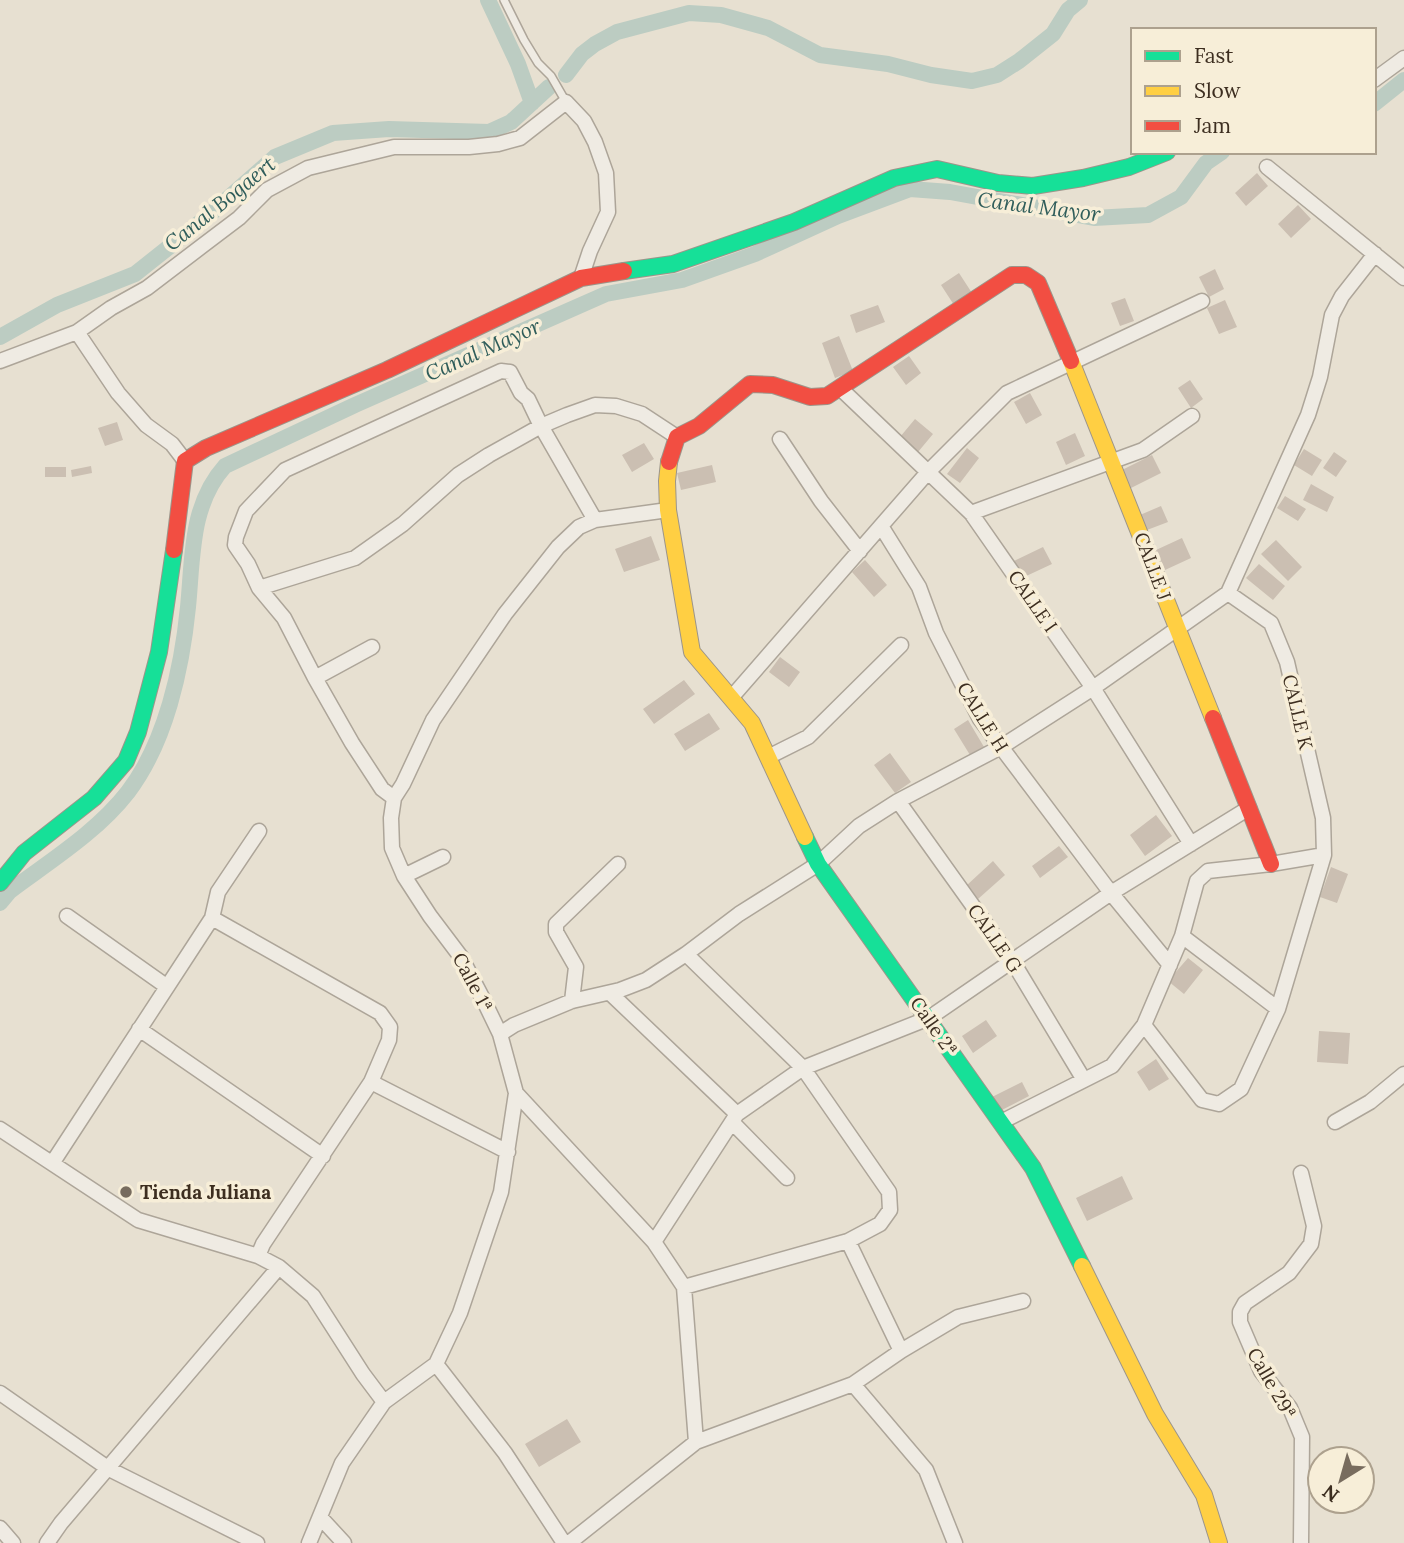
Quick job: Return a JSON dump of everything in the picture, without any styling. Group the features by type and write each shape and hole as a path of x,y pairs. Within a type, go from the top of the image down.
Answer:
{"street":[{"path":"1376,79 1404,58"},
{"path":"0,362 77,332 146,288 202,247 239,218 267,190 308,168 394,147 469,147 498,144 520,138 566,102 583,121 595,142 606,173 608,212 581,278"},
{"path":"185,461 206,448 387,370 581,278 673,264 794,222 894,178 937,169 998,183 1033,186 1129,167 1162,154"},
{"path":"1267,167 1404,278"},
{"path":"500,1034 514,1025 572,1001 610,993 646,979 686,954 738,914 818,863 859,826 1001,747 1093,688 1228,593 1308,415 1320,377 1332,315 1342,296 1375,254"},
{"name":"CALLE J","path":"840,388 1012,275 1027,274 1038,283 1112,461 1271,864"},
{"path":"732,698 928,472 1007,393 1202,301"},
{"path":"0,883 24,853 94,798 126,761 138,732 159,652 185,461 172,444 146,425 118,393 77,332"},
{"path":"394,799 382,789 370,772 315,678 284,618 260,588 235,545 246,511 285,470 501,371 510,372 521,393 528,399 595,520"},
{"path":"260,588 355,558 402,524 458,475 489,455 541,426 595,405 616,406 642,414 677,437 699,426 750,384 772,385 810,397 827,396 840,388"},
{"name":"CALLE I","path":"840,388 971,513 1093,688 1191,844"},
{"path":"971,513 1143,450 1192,416"},
{"name":"Calle 2ª","path":"677,437 670,456 668,510 692,652 752,723 818,863 1033,1168 1155,1414 1205,1494 1219,1543"},
{"path":"780,439 859,551"},
{"name":"Calle 1ª","path":"309,1543 342,1463 384,1402 436,1364 460,1313 497,1204 516,1093 500,1034 461,957 404,876 392,848 391,818 394,799 404,785 433,720 505,614 558,547 579,527 595,520 668,510"},
{"name":"CALLE H","path":"881,526 919,587 936,633 980,719 1111,893 1170,965"},
{"name":"CALLE K","path":"1144,1025 1202,1100 1219,1104 1241,1089 1278,1009 1324,855 1323,818 1287,662 1271,623 1228,593"},
{"path":"768,757 808,737 901,645"},
{"path":"315,678 372,647"},
{"name":"CALLE G","path":"898,802 1013,962 1084,1080"},
{"path":"654,1242 735,1118 803,1068 929,1018 1111,893 1249,808"},
{"path":"52,1162 212,918 218,892 259,831"},
{"path":"1001,1122 1112,1066 1144,1025 1182,936 1196,886 1204,874 1208,871 1324,855"},
{"path":"404,876 443,857"},
{"path":"572,1001 576,967 556,932 556,924 618,864"},
{"path":"67,916 166,986"},
{"path":"212,918 380,1013 390,1027 389,1040 371,1082 263,1244 258,1256"},
{"path":"1182,936 1278,1009"},
{"path":"684,1287 848,1241 880,1224 890,1210 890,1192 803,1068 686,954"},
{"path":"610,993 735,1118 787,1178"},
{"path":"139,1029 323,1156"},
{"path":"1335,1122 1370,1102 1404,1074"},
{"path":"371,1082 508,1152"},
{"path":"516,1093 654,1242 684,1287 696,1442"},
{"path":"0,1129 138,1220 258,1256 279,1267 313,1296 384,1402"},
{"name":"Calle 29ª","path":"1301,1173 1314,1226 1311,1244 1289,1273 1245,1303 1240,1312 1240,1322 1261,1371 1290,1408 1302,1437 1301,1543"},
{"path":"848,1241 901,1351"},
{"path":"47,1543 61,1523 279,1267"},
{"path":"436,1364 505,1453 567,1543 696,1442 853,1384 958,1317 1023,1301"},
{"path":"853,1384 926,1470 955,1543"},
{"path":"0,1393 109,1469 257,1543"},
{"path":"320,1517 344,1543"},
{"path":"0,1528 13,1543"}],"lane":[{"path":"504,0 524,40 538,63 551,76 566,102"}],"building":[{"path":"1257,173 1268,186 1246,206 1235,193"},
{"path":"1298,205 1311,219 1291,238 1278,224"},
{"path":"1215,269 1224,289 1209,297 1199,277"},
{"path":"959,273 972,293 954,305 941,285"},
{"path":"1125,298 1134,321 1120,326 1111,303"},
{"path":"1225,300 1237,327 1219,334 1207,308"},
{"path":"878,305 885,322 856,333 850,315"},
{"path":"839,336 853,371 835,378 822,343"},
{"path":"909,356 921,373 906,385 893,367"},
{"path":"1190,380 1203,399 1191,408 1178,388"},
{"path":"1030,393 1042,415 1026,424 1014,402"},
{"path":"915,419 933,434 918,452 900,437"},
{"path":"117,422 123,440 105,446 98,428"},
{"path":"1075,433 1085,456 1066,465 1056,442"},
{"path":"644,443 654,459 632,472 622,455"},
{"path":"967,448 979,458 960,483 947,474"},
{"path":"1304,449 1322,460 1312,476 1294,465"},
{"path":"1334,452 1347,461 1336,477 1323,468"},
{"path":"1152,455 1161,473 1129,489 1120,471"},
{"path":"712,465 716,482 681,490 677,473"},
{"path":"91,466 92,473 72,477 71,470"},
{"path":"45,467 66,467 66,477 45,477"},
{"path":"1311,484 1334,497 1327,512 1303,500"},
{"path":"1285,496 1306,509 1298,521 1277,508"},
{"path":"1161,506 1168,522 1147,530 1140,515"},
{"path":"651,536 660,560 624,572 615,549"},
{"path":"1182,538 1191,558 1165,570 1156,550"},
{"path":"1276,540 1302,567 1288,581 1261,554"},
{"path":"1043,547 1052,564 1022,578 1014,561"},
{"path":"865,560 887,585 874,597 852,572"},
{"path":"1259,564 1285,586 1273,600 1246,578"},
{"path":"780,657 800,672 789,687 769,672"},
{"path":"684,680 695,694 654,724 643,709"},
{"path":"709,713 720,729 685,751 674,734"},
{"path":"968,720 984,747 970,755 954,729"},
{"path":"890,753 911,782 895,793 874,765"},
{"path":"1156,815 1172,836 1145,856 1130,835"},
{"path":"1059,846 1068,857 1040,878 1032,866"},
{"path":"993,861 1005,875 978,899 966,886"},
{"path":"1331,867 1348,874 1337,903 1320,897"},
{"path":"1188,958 1203,970 1184,994 1168,981"},
{"path":"986,1020 997,1036 973,1053 962,1036"},
{"path":"1319,1031 1350,1033 1348,1064 1317,1062"},
{"path":"1156,1059 1169,1079 1149,1091 1137,1072"},
{"path":"1022,1082 1029,1096 998,1112 990,1098"},
{"path":"1122,1176 1133,1199 1087,1221 1076,1198"},
{"path":"567,1419 581,1442 539,1467 525,1444"}],"waterway":[{"path":"488,0 518,64 532,103"},
{"path":"566,75 582,54 617,32 689,13 721,15 768,28 820,55 888,64 931,75 972,81 997,75 1019,61 1053,34 1068,10 1080,0"},
{"name":"Canal Mayor","path":"1376,102 1404,80"},
{"name":"Canal Bogaert","path":"0,337 57,305 135,274 208,216 275,157 333,133 389,129 489,132 511,122 549,87"},
{"name":"Canal Mayor","path":"0,903 10,891 72,845 116,807 153,751 170,704 181,655 199,515 205,497 225,466 355,405 606,294 682,280 755,254 838,216 910,189 950,192 1094,218 1148,215 1181,197 1206,163 1219,154"}],"traffic: fast":[{"path":"624,271 673,264 794,222 894,178 937,169 998,183 1033,186 1129,167 1162,154"},
{"path":"0,883 24,853 94,798 126,761 138,732 159,652 174,550"},
{"path":"805,837 818,864 1033,1168 1082,1266"}],"traffic: slow":[{"path":"1071,361 1213,718"},
{"path":"669,462 668,510 692,652 752,723 805,837"},
{"path":"1082,1266 1155,1414 1204,1495 1219,1543"}],"traffic: jam":[{"path":"174,550 185,461 206,448 387,370 581,278 624,271"},
{"path":"669,462 677,437 699,426 750,384 773,385 810,397 827,396 1012,275 1026,275 1038,283 1071,361"},
{"path":"1213,718 1271,864"}],"place":[{"name":"Tienda Juliana","path":"126,1192"}]}
